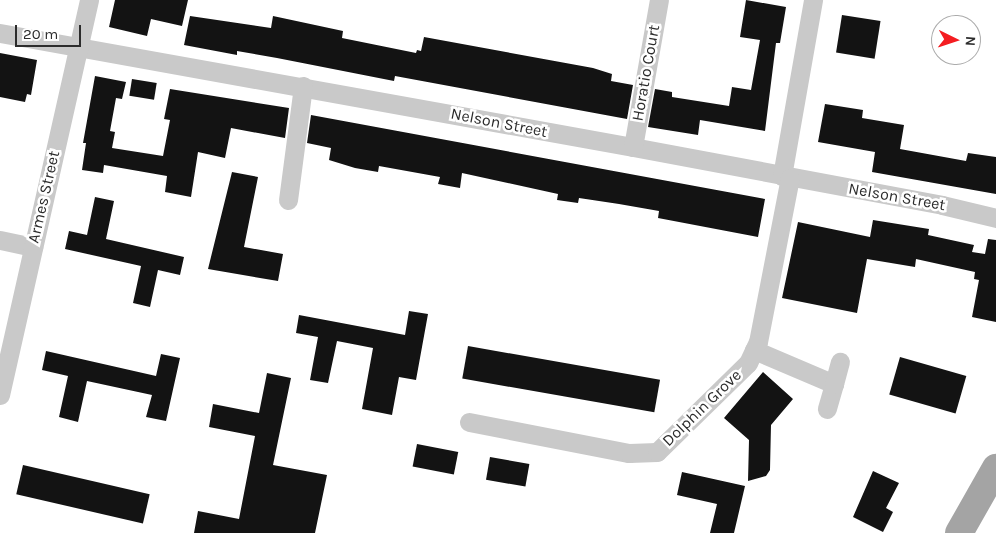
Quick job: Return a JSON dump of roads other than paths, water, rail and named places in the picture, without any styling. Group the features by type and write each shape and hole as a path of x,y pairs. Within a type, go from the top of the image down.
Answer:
{"main road":[{"path":"959,533 992,482"}],"street":[{"name":"Armes Street","path":"0,395 89,0"},
{"name":"Horatio Court","path":"633,147 659,0"},
{"name":"Dolphin Grove","path":"469,422 629,453 657,452 748,363 754,350 786,177 813,0"},
{"name":"Nelson Street","path":"0,33 303,86 633,147 942,205 996,218"},
{"path":"288,200 303,86"},
{"path":"0,240 33,247"},
{"path":"754,350 834,384"},
{"path":"827,409 840,362"}]}
